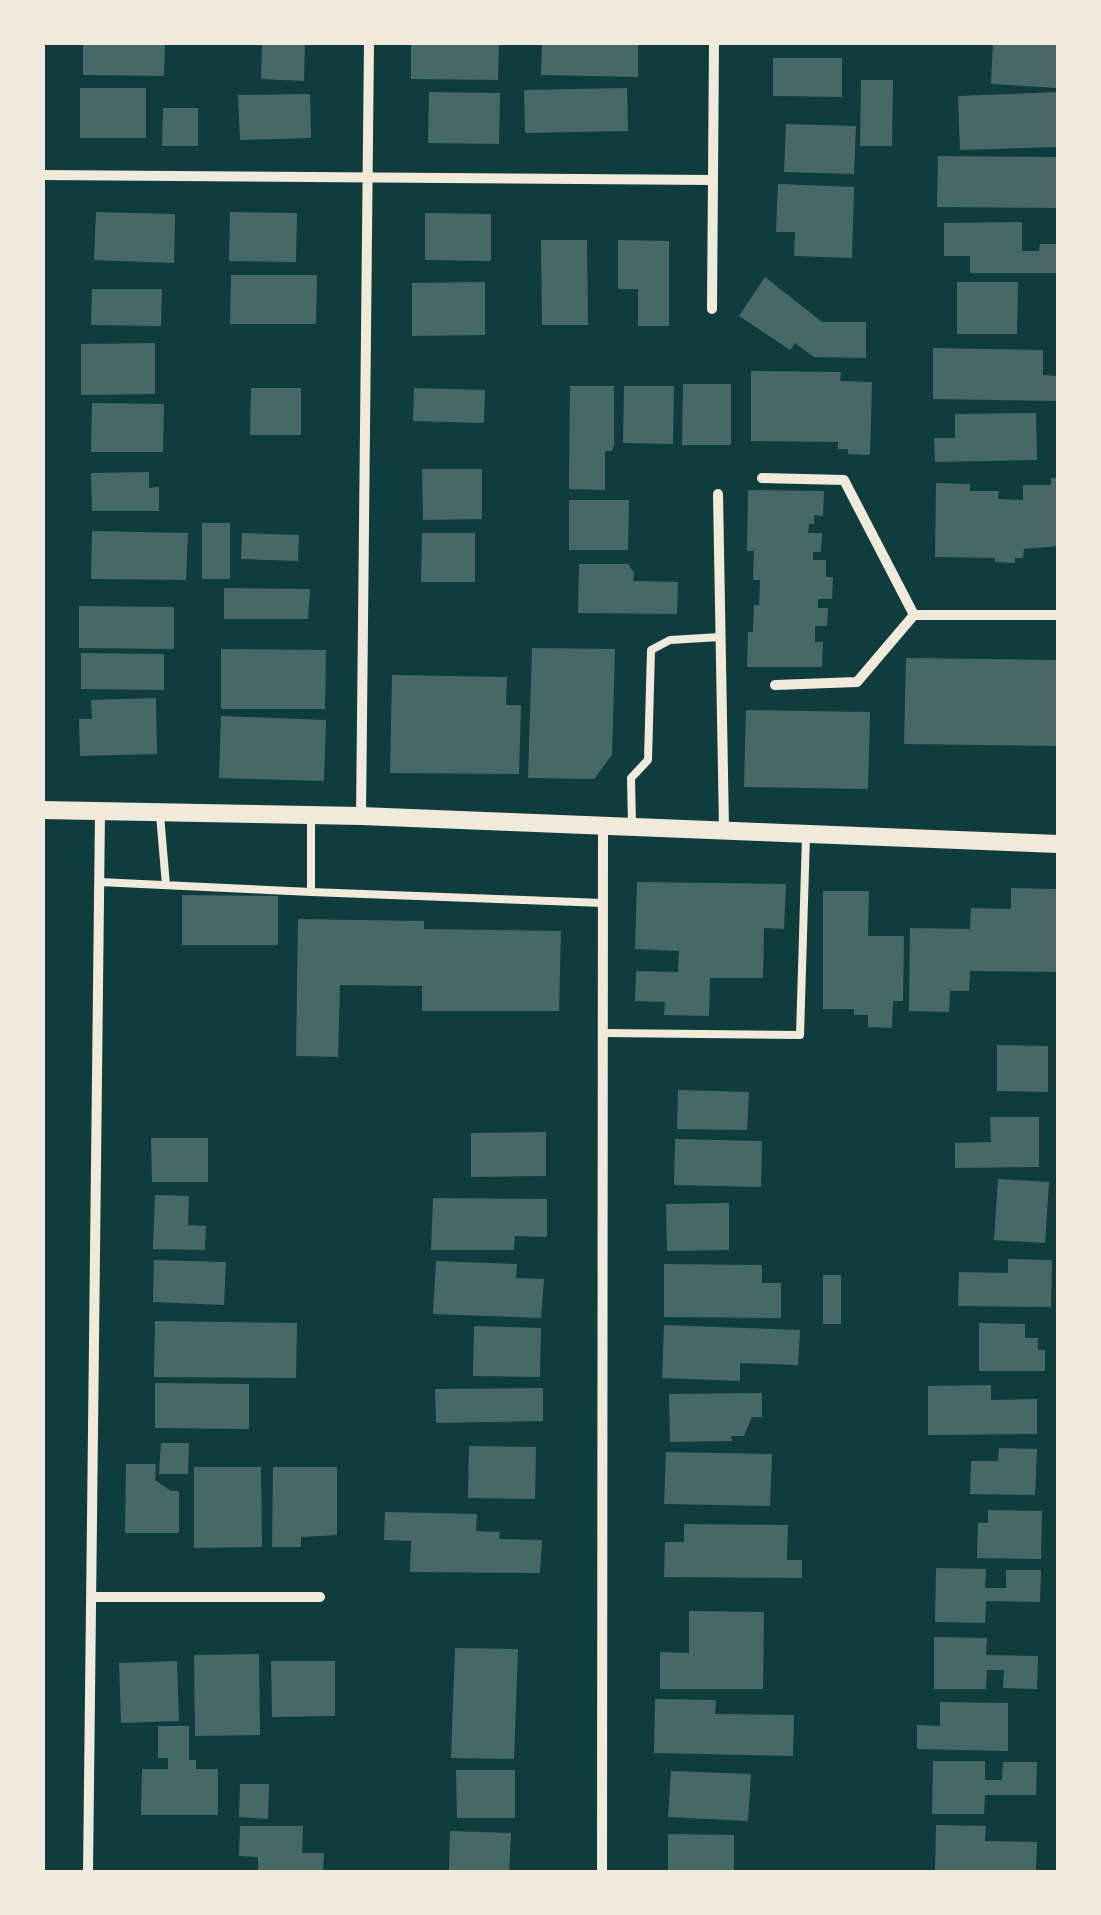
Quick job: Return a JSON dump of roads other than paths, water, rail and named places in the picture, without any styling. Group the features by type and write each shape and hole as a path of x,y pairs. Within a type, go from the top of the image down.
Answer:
{"street":[{"path":"361,816 368,42"},
{"path":"712,308 714,42"},
{"path":"42,175 712,180"},
{"path":"762,478 844,480 914,615"},
{"path":"718,494 724,829"},
{"path":"914,615 1058,615"},
{"path":"775,685 858,682 914,615"},
{"path":"42,810 603,824 1058,844"},
{"path":"88,1872 100,810"},
{"path":"602,1872 603,824"},
{"path":"91,1597 320,1597"}],"lane":[{"path":"632,825 631,778 648,760 650,650 670,640 720,637"},
{"path":"160,812 166,885"},
{"path":"311,815 311,892"},
{"path":"603,1033 800,1035 806,832"},
{"path":"99,882 603,904"}]}
